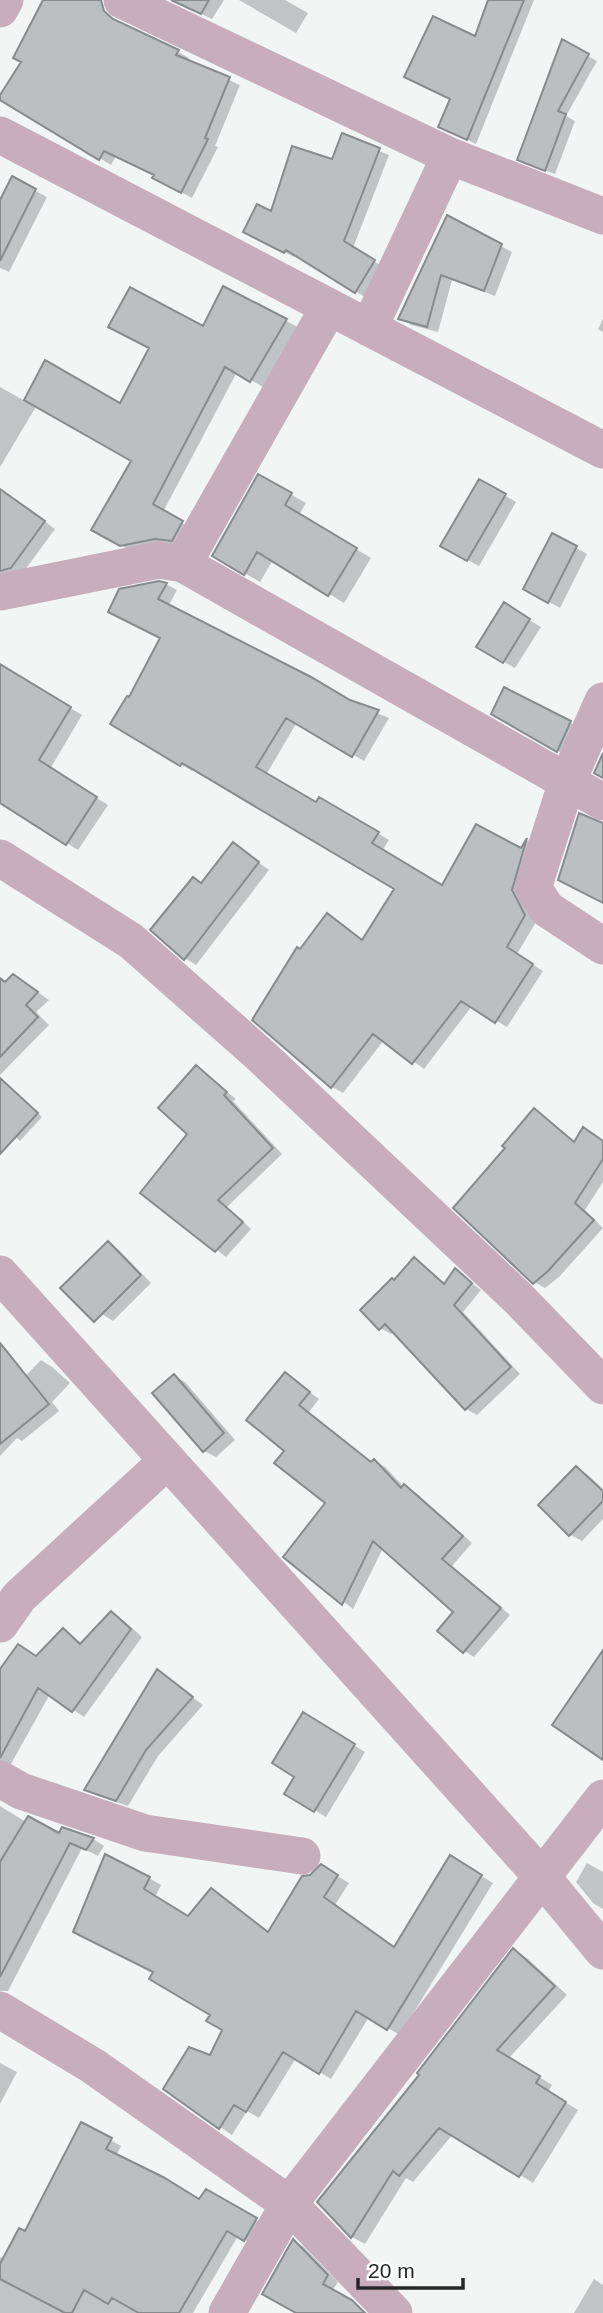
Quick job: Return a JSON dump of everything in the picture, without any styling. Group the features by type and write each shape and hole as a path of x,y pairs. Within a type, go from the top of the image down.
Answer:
{"street":[{"path":"0,9 5,0"},
{"path":"122,0 450,156 603,216"},
{"path":"0,135 603,450"},
{"path":"369,328 450,156"},
{"path":"183,564 329,307"},
{"path":"0,592 159,560 183,564 603,802"},
{"path":"603,701 567,782 533,888 547,909 603,946"},
{"path":"0,858 131,941 250,1045 518,1298 603,1386"},
{"path":"0,1274 542,1877 603,1951"},
{"path":"0,1624 19,1597 167,1461"},
{"path":"0,1779 21,1791 145,1833 302,1856"},
{"path":"227,2313 289,2204 603,1798"},
{"path":"0,2010 93,2066 289,2204 394,2313"}],"building":[{"path":"43,0 101,0 104,11 113,19 179,50 176,55 230,77 205,138 208,139 181,193 152,178 154,175 104,151 99,160 0,100 0,95 21,62 13,58"},
{"path":"171,0 209,0 201,14"},
{"path":"488,0 524,0 467,140 438,127 450,99 404,77 433,16 475,36"},
{"path":"562,39 589,54 558,111 566,114 545,171 517,160"},
{"path":"342,133 380,148 344,241 375,260 355,293 286,250 284,253 243,232 257,204 271,211 292,146 332,159"},
{"path":"12,176 36,189 0,261 0,200"},
{"path":"447,215 502,244 484,291 441,275 427,327 398,319"},
{"path":"223,286 287,319 250,382 225,367 153,504 183,521 172,541 155,539 120,546 91,530 131,461 24,400 45,360 120,403 149,348 108,327 130,287 203,326"},
{"path":"258,474 292,493 285,505 357,548 328,596 257,552 244,575 212,556"},
{"path":"479,479 506,494 467,561 440,546"},
{"path":"0,489 45,521 11,568 0,571"},
{"path":"552,533 577,546 548,603 523,589"},
{"path":"159,581 167,583 158,599 311,677 350,700 379,710 352,757 286,718 256,767 316,802 319,797 379,832 372,843 442,885 476,824 521,848 527,838 512,890 525,915 507,947 533,964 495,1023 461,1001 412,1064 373,1034 331,1088 252,1020 297,947 300,949 327,913 362,940 394,889 182,763 180,766 110,724 127,696 129,697 160,638 108,612 119,589"},
{"path":"504,602 530,619 503,663 476,647"},
{"path":"0,664 71,707 39,760 97,797 66,845 0,803"},
{"path":"504,687 571,721 557,752 491,714"},
{"path":"603,753 603,778 594,773"},
{"path":"579,813 603,823 603,903 558,880"},
{"path":"233,842 259,862 184,960 150,930 193,877 201,883"},
{"path":"13,974 38,992 26,1005 38,1017 0,1057 0,978 5,982"},
{"path":"196,1065 227,1092 224,1095 273,1148 218,1200 243,1222 215,1252 140,1193 187,1134 158,1108"},
{"path":"0,1078 38,1113 0,1154"},
{"path":"534,1108 574,1142 583,1127 603,1141 603,1159 575,1203 594,1220 533,1284 453,1208 505,1148 502,1146"},
{"path":"108,1241 141,1275 94,1322 60,1288"},
{"path":"414,1257 444,1284 455,1268 472,1283 454,1305 511,1367 465,1410 385,1324 379,1330 360,1310 392,1278 394,1280"},
{"path":"0,1343 49,1404 0,1444"},
{"path":"285,1372 310,1392 299,1405 371,1462 374,1459 401,1488 404,1484 463,1536 442,1559 501,1608 463,1653 437,1631 453,1612 373,1541 342,1605 283,1557 325,1503 274,1463 284,1451 246,1420"},
{"path":"174,1374 224,1433 203,1452 152,1393"},
{"path":"576,1466 603,1491 603,1501 569,1536 538,1505"},
{"path":"111,1611 131,1629 72,1712 38,1688 0,1758 0,1669 18,1644 36,1656 63,1628 80,1644"},
{"path":"603,1650 603,1760 552,1725"},
{"path":"157,1669 193,1697 146,1750 116,1801 84,1790"},
{"path":"303,1712 355,1744 314,1812 284,1794 294,1777 272,1763"},
{"path":"28,1816 59,1833 62,1827 94,1838 86,1850 70,1843 0,1977 0,1862"},
{"path":"105,1854 150,1877 144,1889 188,1916 211,1888 268,1932 302,1876 310,1875 321,1864 338,1875 324,1897 394,1947 450,1855 482,1875 387,2030 356,2011 319,2074 283,2052 246,2112 234,2105 219,2129 163,2089 189,2047 210,2055 222,2030 206,2021 210,2015 149,1979 153,1972 73,1932"},
{"path":"513,1948 555,1986 497,2050 540,2076 536,2083 566,2102 519,2177 439,2128 399,2176 393,2171 351,2238 317,2202 419,2075 417,2073"},
{"path":"81,2122 112,2138 106,2149 163,2177 199,2199 206,2189 257,2218 244,2241 227,2231 179,2313 139,2313 112,2298 108,2304 84,2290 72,2313 65,2313 0,2279 0,2264 19,2228 25,2231"},
{"path":"293,2239 328,2275 323,2284 352,2300 365,2313 296,2313 262,2294"}]}
